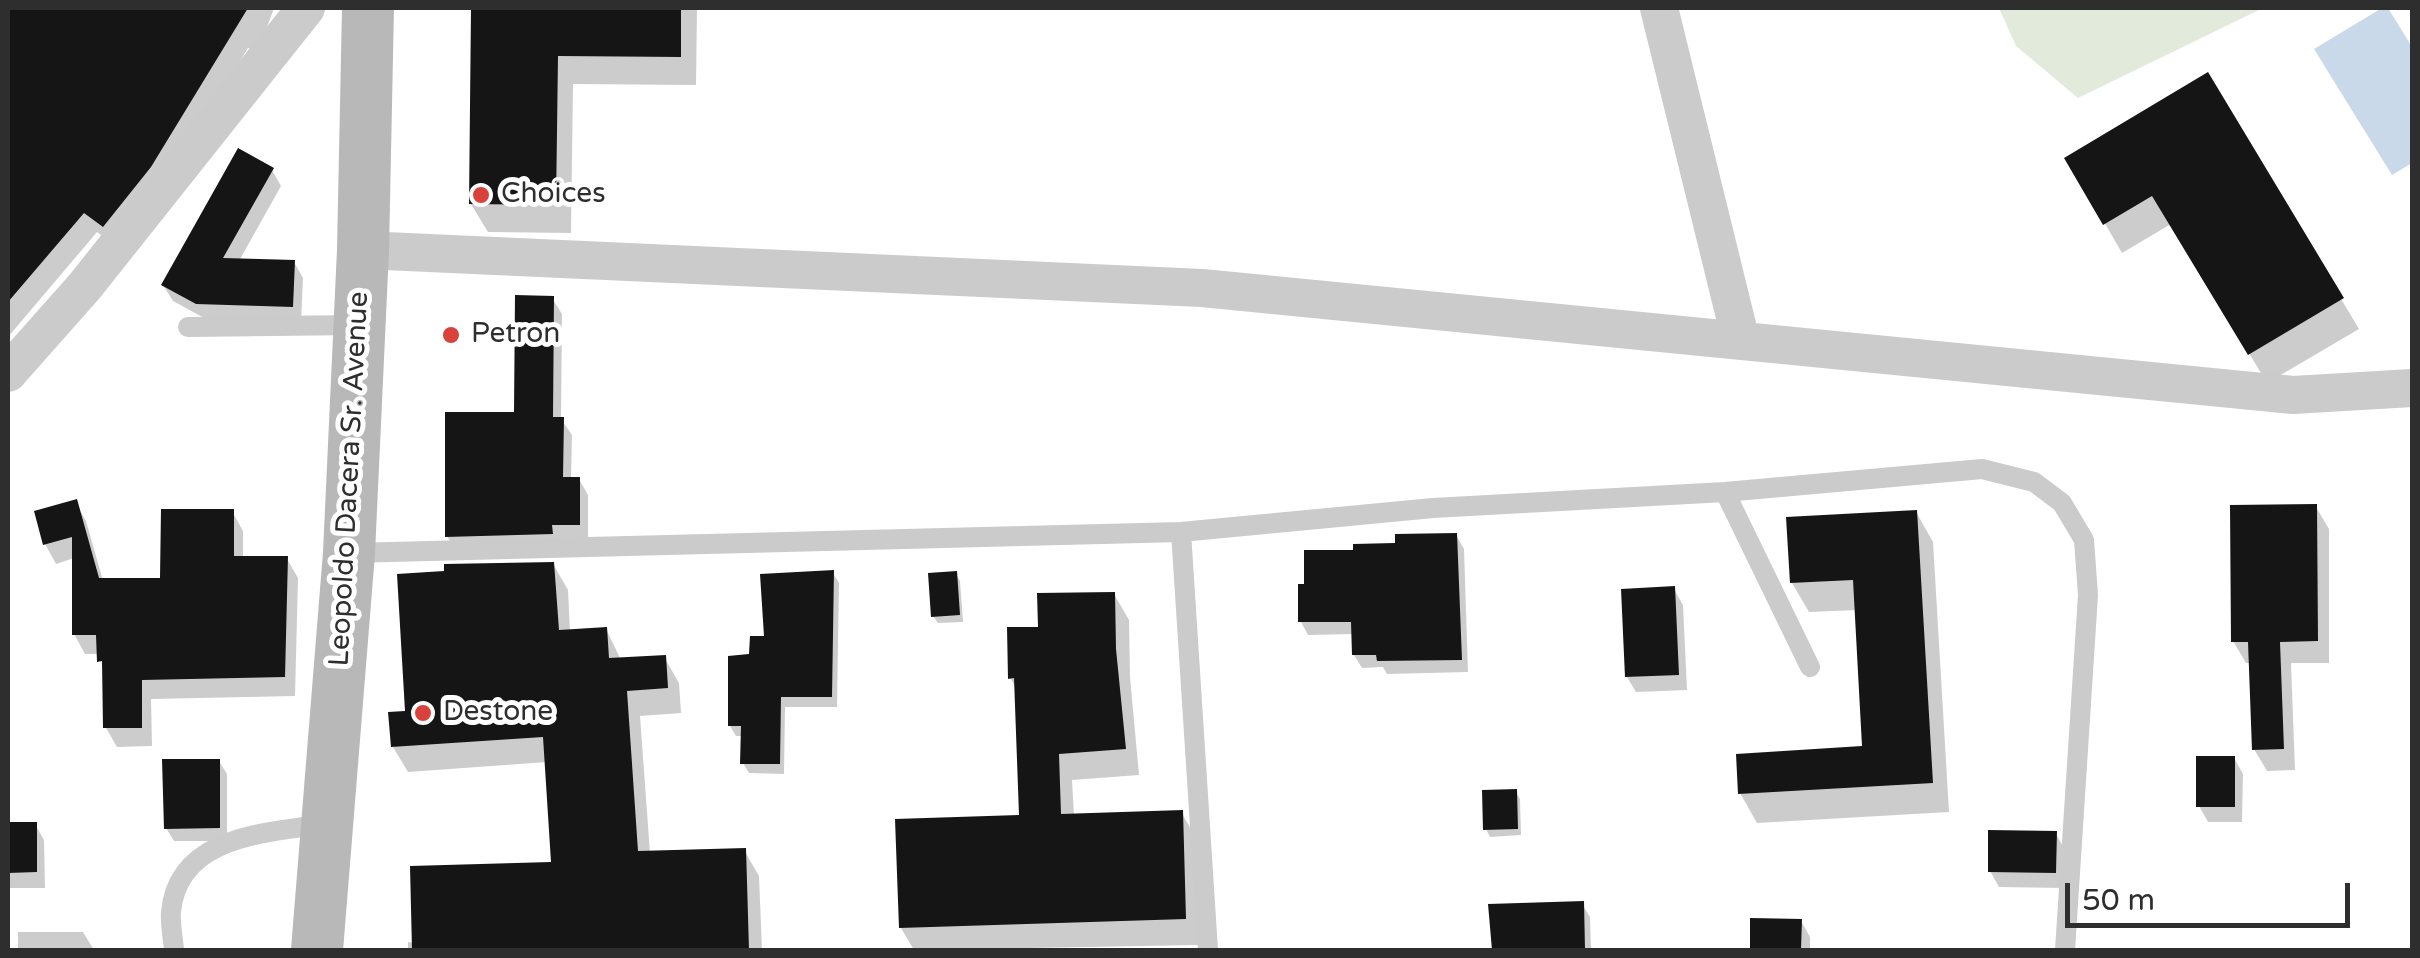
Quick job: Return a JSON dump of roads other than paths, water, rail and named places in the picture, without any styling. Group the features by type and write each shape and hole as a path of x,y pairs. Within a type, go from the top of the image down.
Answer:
{"main road":[{"name":"Leopoldo Dacera Sr. Avenue","path":"317,950 349,553 360,325 368,8"}],"street":[{"path":"8,373 86,286 306,8"},
{"path":"1658,8 1741,341"},
{"path":"362,250 1202,288 2293,395 2412,388"}],"lane":[{"path":"188,326 360,325"},
{"path":"349,553 1181,532 1434,508 1725,492 1982,469 2034,482 2062,502 2084,540 2088,595 2065,950"},
{"path":"1725,492 1810,666"},
{"path":"1181,532 1208,950"},
{"path":"174,950 171,912 180,878 197,860 232,839 326,824"}],"water":[{"path":"2388,8 2412,47 2412,163 2392,175 2314,49"}],"place":[{"name":"Choices","path":"481,195"},
{"name":"Petron","path":"451,335"},
{"name":"Destone","path":"423,713"}]}
